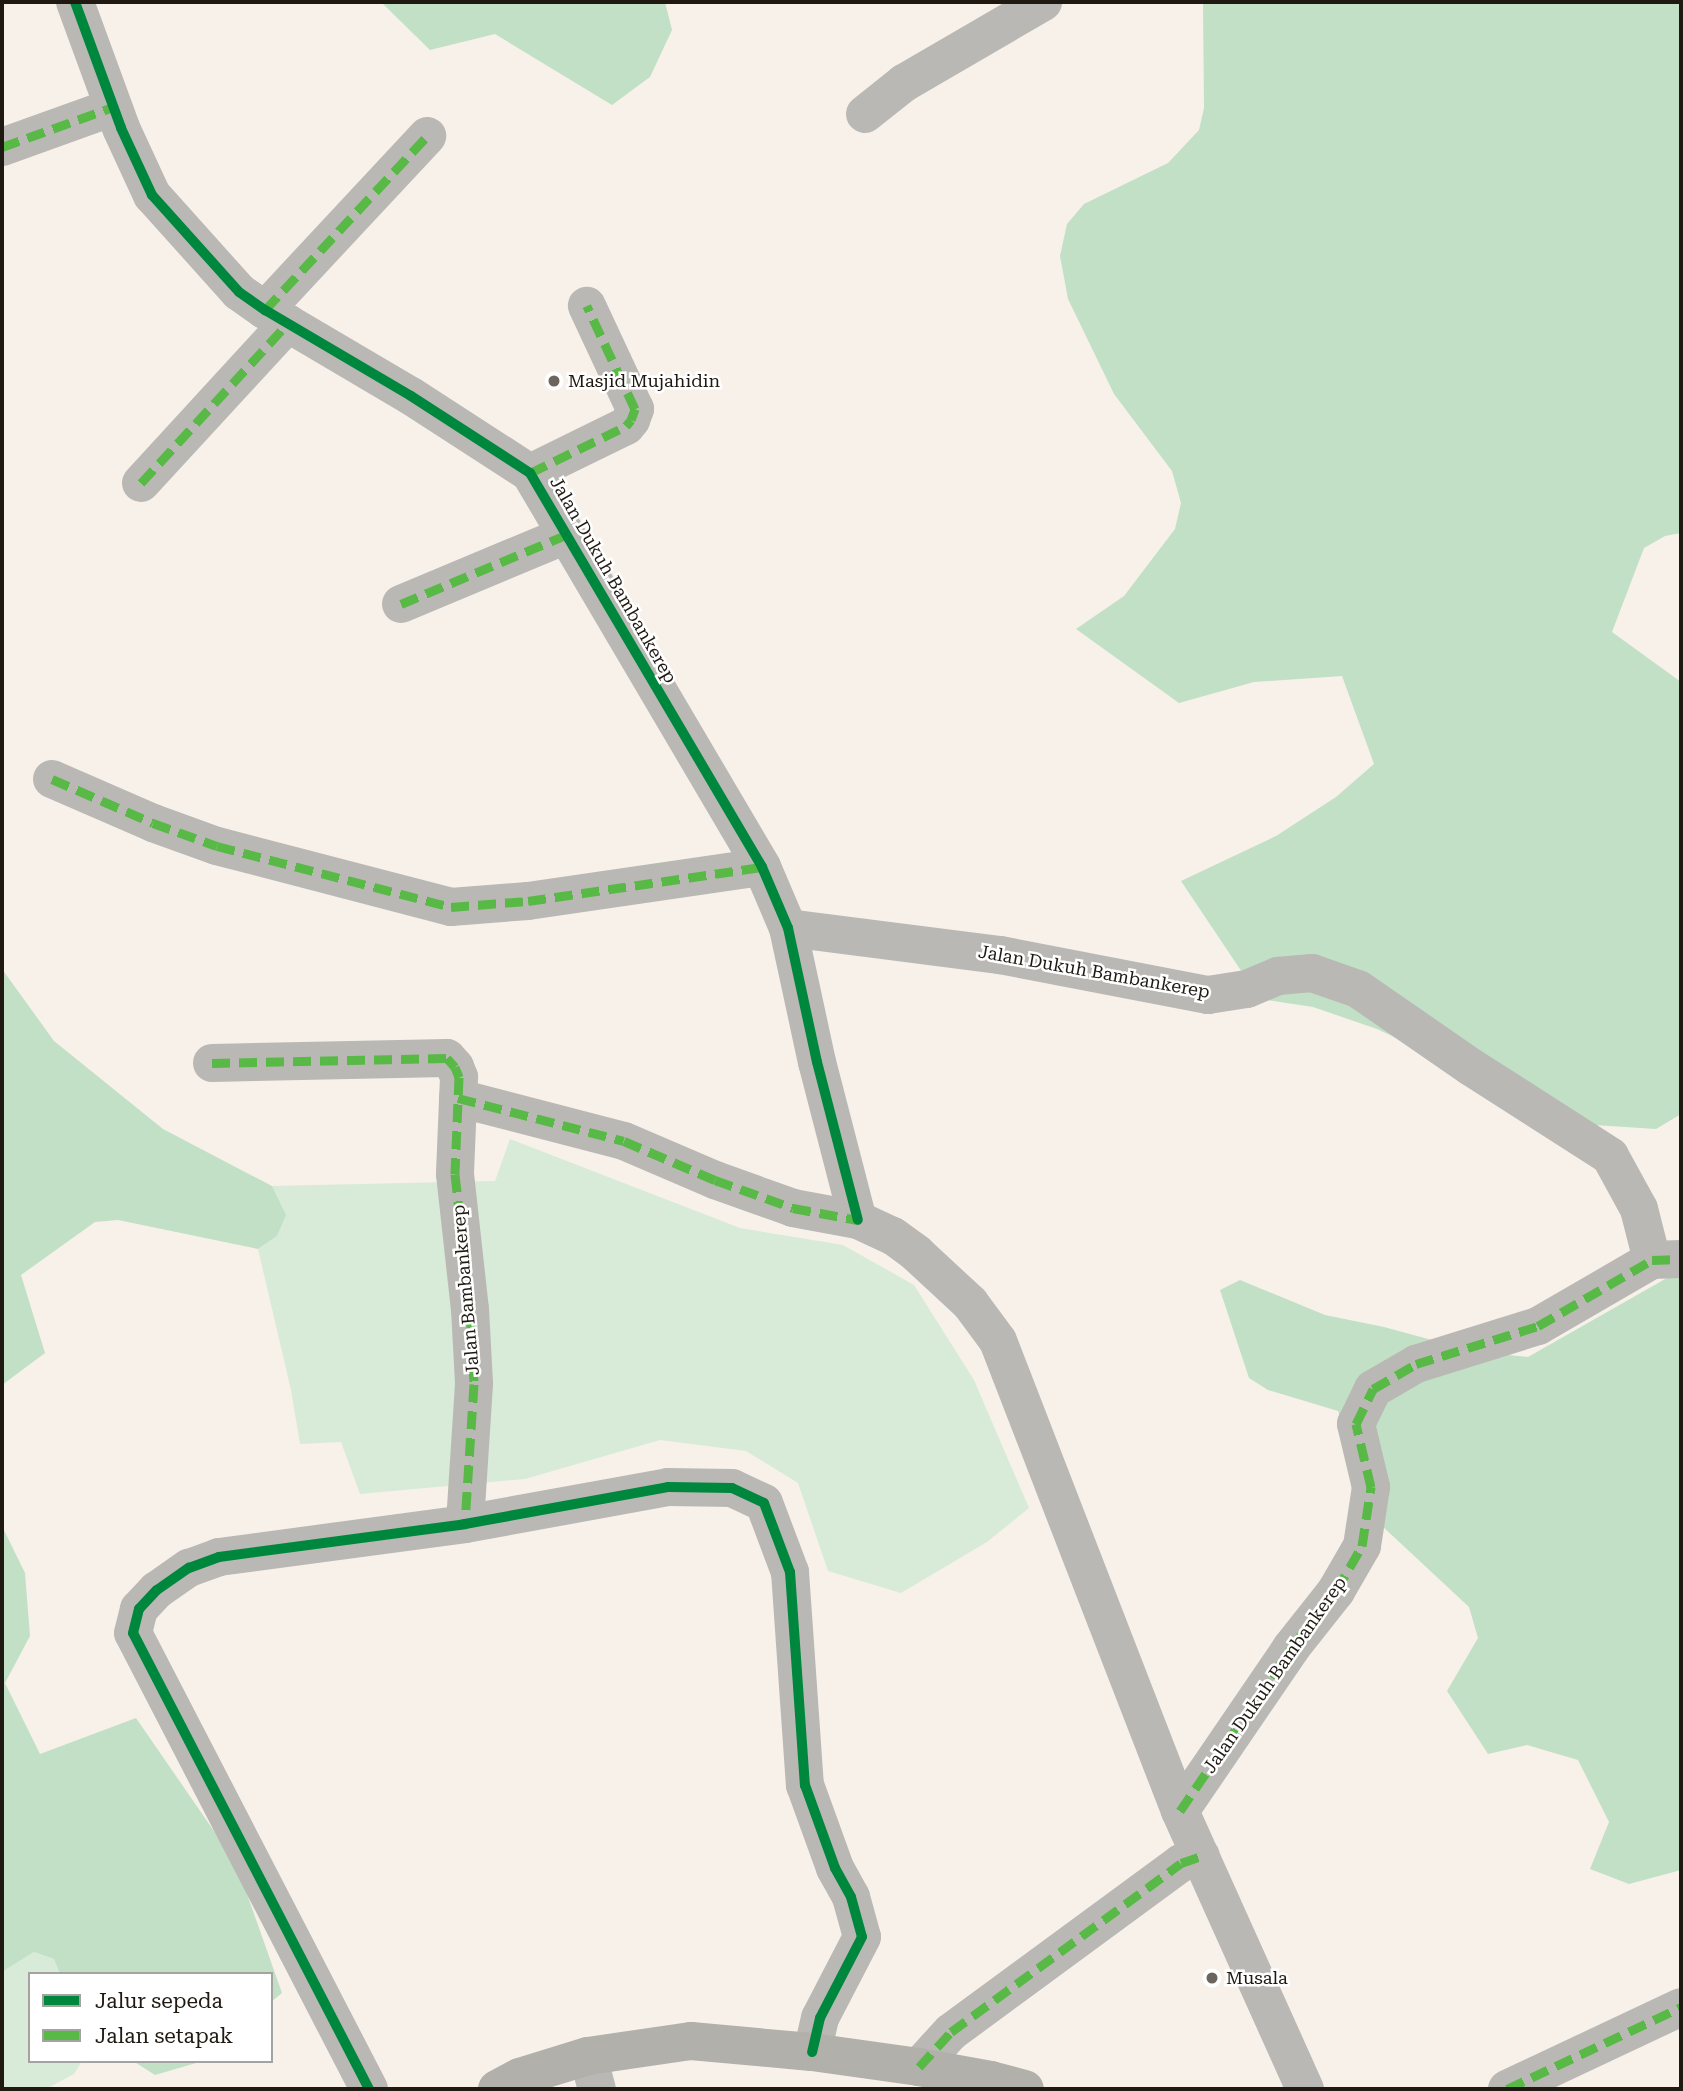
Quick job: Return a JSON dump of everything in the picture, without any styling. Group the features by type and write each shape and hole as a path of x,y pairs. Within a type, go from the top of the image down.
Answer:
{"main road":[{"path":"497,2089 520,2077 593,2073 691,2041 812,2052 919,2067 1025,2089"}],"street":[{"name":"Jalan Dukuh Bambankerep","path":"75,2 113,107 152,195 239,292 411,396 530,473 762,867 788,928 817,1062 858,1220"},
{"path":"865,114 904,83 1043,2"},
{"path":"2,147 113,107"},
{"path":"141,483 427,136"},
{"path":"530,473 626,426 635,410 587,306"},
{"path":"401,604 566,536"},
{"path":"52,779 153,823 217,846 451,906 540,900 762,867"},
{"name":"Jalan Dukuh Bambankerep","path":"788,928 1000,955 1208,995 1247,989 1278,976 1312,973 1358,989 1471,1067 1610,1156 1667,1260 1538,1326 1416,1364 1373,1389 1356,1424 1371,1487 1362,1546 1336,1591 1291,1648 1181,1811"},
{"name":"Jalan Bambankerep","path":"212,1063 447,1058 459,1077 455,1174 470,1309 474,1384 465,1524"},
{"path":"458,1098 624,1141 715,1180 793,1208 858,1220 893,1236 916,1253 970,1303 998,1341 1181,1811 1305,2089"},
{"path":"369,2089 133,1633 139,1609 157,1590 190,1568 219,1557 465,1524 668,1487 732,1488 764,1503 790,1572 805,1785 835,1868 851,1897 862,1937 820,2018 812,2052"},
{"path":"919,2067 951,2032 1181,1863 1201,1856"},
{"path":"1507,2089 1681,2007"}],"green space":[{"path":"381,2 665,2 672,30 650,77 612,105 495,34 430,50"},
{"path":"1203,2 1681,2 1681,533 1665,536 1644,548 1612,632 1681,682 1681,1114 1656,1129 1579,1124 1377,1029 1313,1007 1260,999 1181,881 1276,836 1336,797 1374,764 1342,676 1254,682 1179,703 1076,629 1124,596 1175,529 1181,503 1172,471 1114,394 1068,299 1060,256 1067,224 1084,204 1168,163 1199,130 1204,108"},
{"path":"2,969 54,1041 163,1129 272,1186 286,1215 277,1236 258,1249 118,1220 95,1222 21,1275 45,1353 2,1385"},
{"path":"510,1139 740,1228 843,1245 914,1285 974,1380 1029,1508 987,1542 901,1593 828,1571 798,1483 746,1451 660,1440 525,1479 360,1494 341,1442 300,1444 291,1390 258,1249 277,1236 285,1215 272,1186 495,1181"},
{"path":"1681,1270 1681,1870 1629,1884 1590,1869 1609,1822 1578,1760 1527,1745 1488,1754 1447,1691 1478,1638 1469,1607 1381,1525 1338,1411 1268,1390 1249,1378 1220,1290 1240,1280 1325,1315 1384,1327 1476,1352 1528,1357"},
{"path":"2,1526 25,1573 30,1636 5,1683 40,1754 136,1718 236,1863 282,1993 273,2000 273,1972 59,1972 54,1959 34,1952 2,1972"},
{"path":"34,1952 54,1959 59,1972 28,1972 28,2063 81,2063 74,2074 46,2089 2,2089 2,1972"},
{"path":"136,2063 196,2063 155,2075"}],"marked path":[{"path":"2,147 113,107"},
{"path":"265,310 427,136"},
{"path":"530,473 626,426 635,409 587,306"},
{"path":"141,483 288,323"},
{"path":"401,604 566,535"},
{"path":"52,779 153,823 217,846 451,907 528,901 762,867"},
{"path":"212,1063 447,1058 455,1067 459,1077 455,1174 470,1309 474,1384 465,1524"},
{"path":"458,1098 624,1141 715,1180 793,1208 858,1220"},
{"path":"1180,1811 1291,1648 1336,1591 1362,1546 1371,1487 1356,1424 1373,1389 1416,1364 1538,1326 1652,1260 1681,1259"},
{"path":"919,2067 951,2032 1181,1863 1201,1856"},
{"path":"1507,2089 1681,2007"}],"cycle path":[{"path":"75,2 121,128 152,195 239,292 411,396 530,473 762,867 788,928 817,1062 858,1220"},
{"path":"369,2089 133,1633 139,1609 157,1590 189,1568 219,1557 465,1524 668,1487 732,1488 764,1503 790,1572 805,1785 835,1868 851,1897 862,1937 820,2018 812,2052"}],"place":[{"name":"Masjid Mujahidin","path":"554,381"},
{"name":"Musala","path":"1212,1978"}]}
